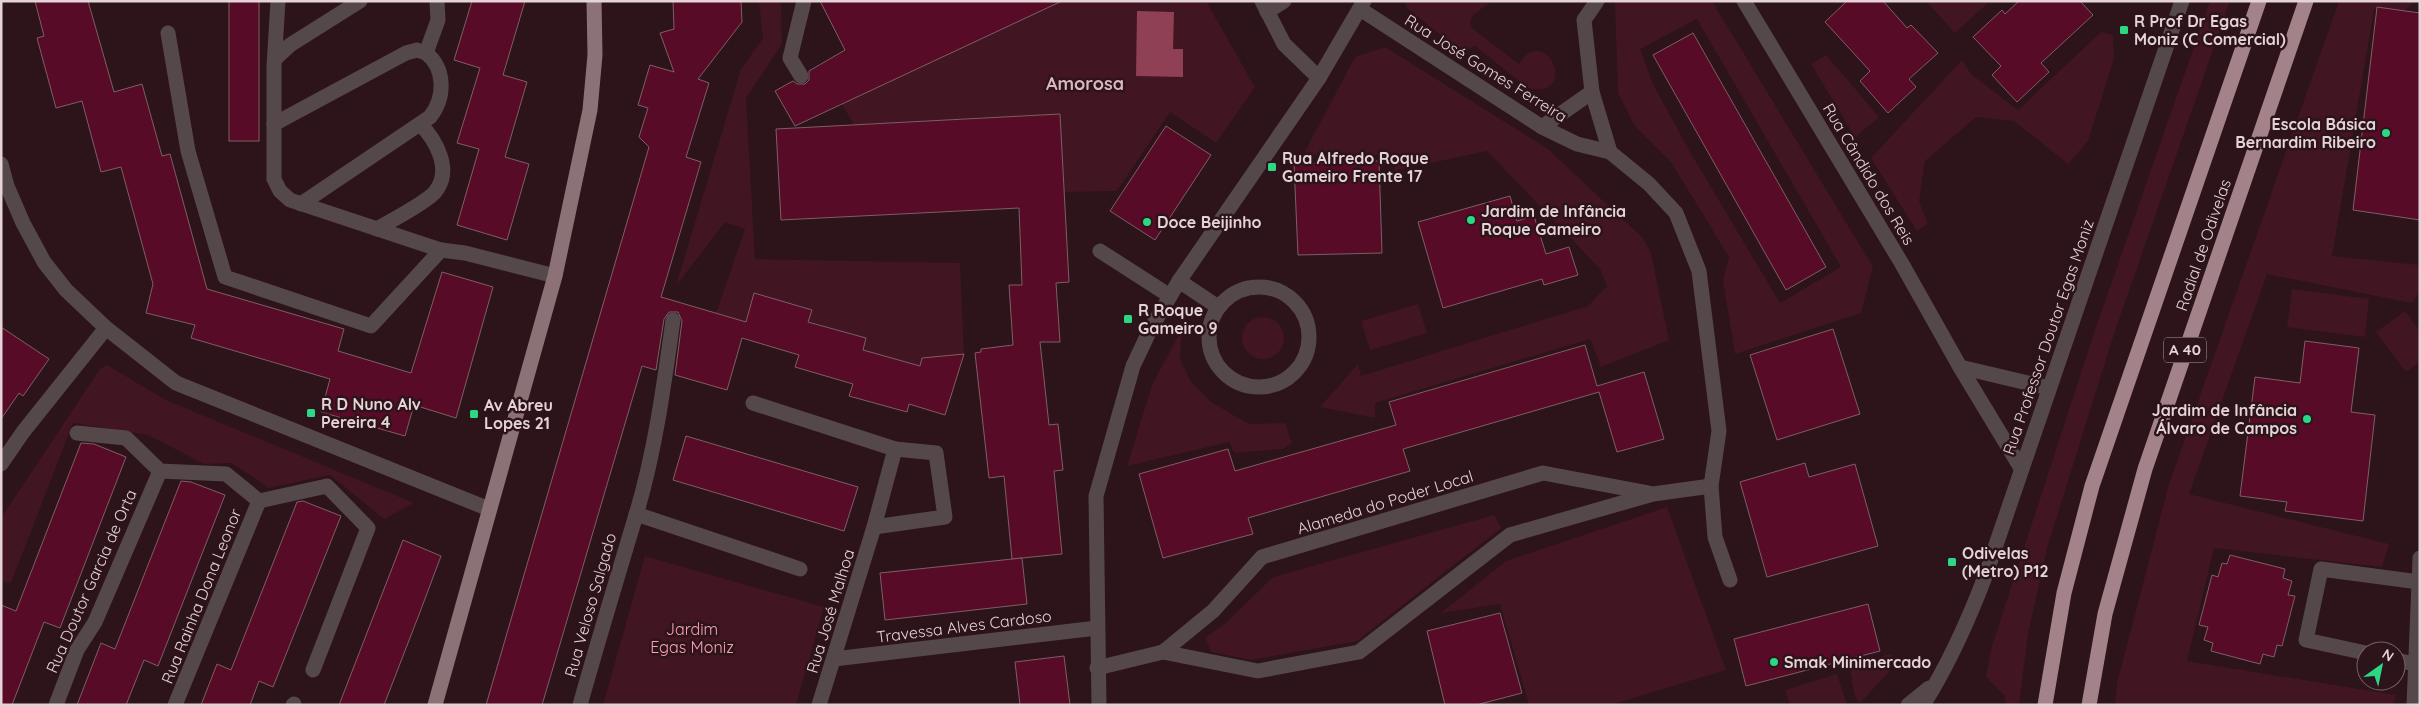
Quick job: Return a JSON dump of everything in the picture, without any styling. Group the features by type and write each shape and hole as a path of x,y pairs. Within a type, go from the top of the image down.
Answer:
{"highway":[{"name":"Radial de Odivelas","path":"2045,705 2064,593 2092,486 2259,1"},
{"name":"Radial de Odivelas","path":"2089,705 2104,614 2145,469 2306,1"}],"main road":[{"path":"435,705 555,276 590,110 595,54 594,1"}],"street":[{"path":"278,1 274,179 280,191 290,200 300,204 441,250 465,253 555,276"},
{"path":"276,58 290,45 360,1"},
{"path":"426,53 438,20 436,1"},
{"path":"801,76 790,58 804,1"},
{"path":"1284,1 1264,6 1284,44 1318,78"},
{"path":"1597,1 1584,20 1592,92 1610,152"},
{"name":"Rua Cândido dos Reis","path":"1744,1 1902,264 2021,468"},
{"name":"Rua Professor Doutor Egas Moniz","path":"1923,705 1938,680 1974,607 2182,1"},
{"path":"1099,705 1096,496 1133,366 1170,296 1318,78 1362,5"},
{"name":"Rua José Gomes Ferreira","path":"1362,5 1542,127 1577,144 1610,152 1650,184 1676,213 1699,271 1719,431 1711,486 1715,537 1730,580"},
{"path":"168,33 188,150 225,277 371,326 441,250"},
{"path":"274,124 406,53 416,50 426,53 432,58 441,80 442,92 438,108 430,117 300,204"},
{"path":"1542,127 1592,92"},
{"path":"377,229 430,196 439,185 442,168 439,150 428,132 420,124"},
{"path":"1,164 7,186 23,224 44,262 66,290 106,328 176,383 489,509"},
{"path":"1100,250 1170,296"},
{"path":"1179,282 1218,307"},
{"path":"1260,287 1276,290 1290,298 1301,310 1309,341 1305,356 1296,370 1284,380 1269,386 1253,386 1238,382 1225,374 1216,363 1210,349 1209,334 1212,320 1218,307 1230,296 1260,287"},
{"name":"Rua Veloso Salgado","path":"580,705 625,544 636,514 660,409 673,320"},
{"path":"1,464 23,432 106,328"},
{"path":"1960,366 2049,388"},
{"path":"753,403 895,448 936,454 945,517 874,527"},
{"path":"77,433 126,438 160,471 226,474 259,501 326,486 368,528 313,670"},
{"name":"Rua José Malhoa","path":"819,705 874,527 895,448"},
{"name":"Rua Doutor Garcia de Orta","path":"56,705 77,650 95,622 160,471"},
{"name":"Alameda do Poder Local","path":"1163,652 1213,611 1262,557 1543,473 1653,494"},
{"name":"Alameda do Poder Local","path":"1097,668 1163,652 1258,672 1360,652 1510,535 1653,494 1711,486"},
{"name":"Rua Rainha Dona Leonor","path":"175,705 259,501"},
{"path":"636,514 800,569"},
{"path":"2414,705 2420,558"},
{"path":"2356,651 2306,640 2321,569 2419,582"},
{"name":"Travessa Alves Cardoso","path":"834,658 1097,628"},
{"path":"2406,662 2415,664"},
{"name":"Rua Professor Doutor Egas Moniz","path":"1908,705 1938,680"}],"green space":[{"path":"759,1 781,1 782,44 746,98 755,259 960,263 964,354 923,358 920,366 863,350 866,338 808,321 811,310 746,322 716,313 745,229 725,222 676,286 741,69 763,38"},
{"path":"1061,1 1206,1 1255,87 1216,143 1170,112 1117,191 1064,192 1060,114 854,125 819,65"},
{"path":"1404,1 1492,1 1473,15 1470,22 1472,28 1519,64 1529,53 1539,51 1548,55 1554,64 1556,74 1553,83 1544,89 1528,88 1475,46 1463,53 1408,9"},
{"path":"1619,1 1712,1 1873,267 1861,313 1735,354 1723,281 1729,257 1671,162 1634,125 1618,93 1615,3","holes":["1697,19 1841,267 1780,303 1689,150 1653,84 1640,49"]},
{"path":"1926,1 1990,1 1955,33"},
{"path":"2210,1 2230,1 2114,334 2048,545 2028,634 2019,705 2006,705 2005,696 1986,677 1991,649 2095,330"},
{"path":"2339,1 2415,1 2404,11 2377,7 2374,10 2332,256 2420,265 2420,292 2411,303 2267,274 2189,494 2389,544 2382,567 2214,548 2187,661 2356,688 2356,691 2371,691 2396,695 2392,705 2115,705 2117,683 2169,484"},
{"path":"2101,32 2113,35 2114,59 2088,141 2068,164 2014,121 1976,117 1925,161 1919,201 1928,224 1917,231 1871,158 1962,60 1971,74 2018,110"},
{"path":"1385,47 1548,149 1643,238 1651,253 1669,340 1601,367 1590,339 1375,403 1375,418 1320,407 1358,364 1361,376 1588,306 1607,286 1600,269 1487,151 1394,171 1397,155 1303,155 1355,57"},
{"path":"1826,55 1879,117 1855,137 1811,64"},
{"path":"2292,289 2369,299 2365,337 2287,327"},
{"path":"1418,304 1427,333 1370,350 1361,321"},
{"path":"2405,311 2420,331 2420,362 2406,372 2376,332"},
{"path":"1263,317 1278,323 1284,338 1278,353 1263,359 1248,353 1242,338 1248,323"},
{"path":"1182,329 1180,359 1191,382 1211,402 1249,424 1285,423 1292,443 1283,449 1234,453 1229,442 1127,466 1152,385"},
{"path":"107,365 166,400 414,503 384,519 330,475 269,488 232,463 204,464 148,435 73,423 11,583 1,581 1,518 100,369"},
{"path":"1667,507 1726,670 1610,705 1529,705 1500,604 1441,613 1506,561"},
{"path":"1494,515 1501,528 1357,641 1251,660 1211,652 1205,638 1227,622 1273,577"},
{"name":"Jardim Egas Moniz","path":"645,556 824,607 796,705 603,705"},
{"path":"1890,654 1899,661 1860,703 1855,697 1850,670 1878,661 1882,656"},
{"path":"1837,674 1847,705 1790,705 1785,690"}],"shaded area":[{"path":"1137,11 1174,12 1173,49 1183,49 1183,77 1136,76"}],"building":[{"path":"35,1 88,1 114,92 142,84 162,156 170,154 207,289 344,329 338,351 411,373 442,272 493,287 456,418 414,405 405,436 321,412 330,379 191,338 195,325 146,313 153,284 121,167 101,172 82,101 56,108 37,38 44,36"},
{"path":"229,1 259,1 259,141 229,141"},
{"path":"472,1 525,1 503,75 527,82 505,157 529,164 507,240 457,225 479,149 457,143 480,68 454,60"},
{"path":"673,1 741,1 742,22 698,79 709,83 686,157 701,162 661,297 746,322 754,293 812,310 808,322 866,338 863,350 920,366 922,358 964,354 945,415 909,404 907,412 849,396 853,384 795,367 799,355 742,338 727,390 675,375 682,321 678,312 669,312 664,319 656,370 642,366 542,705 486,705 649,147 639,137 648,108 638,105 650,65 674,72 660,33 674,29"},
{"path":"820,1 1062,1 795,126 775,91 793,81 797,84 805,84 809,80 809,71 845,50"},
{"path":"1847,1 1883,1 1907,28 1911,25 1938,53 1909,79 1916,87 1888,113 1860,81 1870,71 1825,22"},
{"path":"2019,1 2080,1 2093,15 2041,63 2049,72 2017,102 1992,75 2001,66 1973,37 2002,10 2005,14"},
{"name":"Escola Básica Bernardim Ribeiro","path":"2377,7 2420,13 2420,220 2353,210"},
{"path":"1693,33 1826,267 1786,290 1653,55"},
{"path":"1060,114 1069,282 1056,283 1060,342 1040,342 1049,425 1058,424 1063,470 1054,471 1062,554 1012,559 1004,476 989,478 975,353 981,352 981,349 1013,345 1009,285 1022,285 1019,208 781,220 776,129"},
{"path":"1166,126 1211,155 1155,240 1110,211"},
{"path":"1379,161 1382,253 1298,255 1294,164"},
{"path":"1510,196 1517,221 1534,216 1546,254 1569,247 1578,275 1544,285 1542,279 1443,308 1418,222"},
{"path":"1,327 49,359 23,396 19,393 1,419"},
{"path":"1833,329 1860,414 1777,440 1750,355"},
{"path":"2305,341 2359,348 2351,412 2375,415 2363,521 2285,511 2287,502 2240,496 2255,377 2300,383"},
{"path":"1585,345 1597,386 1644,372 1664,439 1617,452 1599,392 1403,449 1410,471 1248,518 1253,534 1163,558 1139,474 1228,449 1235,471 1396,425 1389,402"},
{"path":"686,436 858,487 844,531 673,480"},
{"path":"81,443 94,444 126,457 60,628 44,622 12,705 1,705 1,605 16,611"},
{"path":"1805,463 1809,477 1855,464 1878,546 1767,577 1740,482"},
{"path":"181,481 191,482 225,495 158,666 144,660 126,705 77,705 101,643 115,649"},
{"path":"303,501 341,516 273,687 259,681 250,705 201,705 217,664 231,670 297,502"},
{"path":"403,540 441,556 384,705 339,705"},
{"path":"2230,555 2285,569 2283,578 2292,581 2288,595 2295,596 2282,646 2277,645 2274,657 2263,654 2260,664 2211,651 2213,643 2204,640 2208,627 2199,625 2212,575 2218,577 2222,563 2227,564"},
{"path":"1022,558 1027,604 885,620 880,573"},
{"path":"1868,604 1880,651 1746,686 1734,639"},
{"path":"1500,613 1522,693 1476,705 1445,705 1427,631"},
{"path":"1064,656 1070,705 1020,705 1015,662"}],"place":[{"name":"R Prof Dr Egas Moniz (C Comercial)","path":"2124,30"},
{"name":"Escola Básica Bernardim Ribeiro","path":"2386,133"},
{"name":"Rua Alfredo Roque Gameiro Frente 17","path":"1272,167"},
{"name":"Jardim de Infância Roque Gameiro","path":"1471,220"},
{"name":"Doce Beijinho","path":"1147,222"},
{"name":"R Roque Gameiro 9","path":"1128,319"},
{"name":"R D Nuno Alv Pereira 4","path":"311,413"},
{"name":"Av Abreu Lopes 21","path":"474,414"},
{"name":"Jardim de Infância Álvaro de Campos","path":"2307,419"},
{"name":"Odivelas (Metro) P12","path":"1952,562"},
{"name":"Smak Minimercado","path":"1774,662"}],"district":[{"name":"Amorosa","path":"1085,84"}]}
